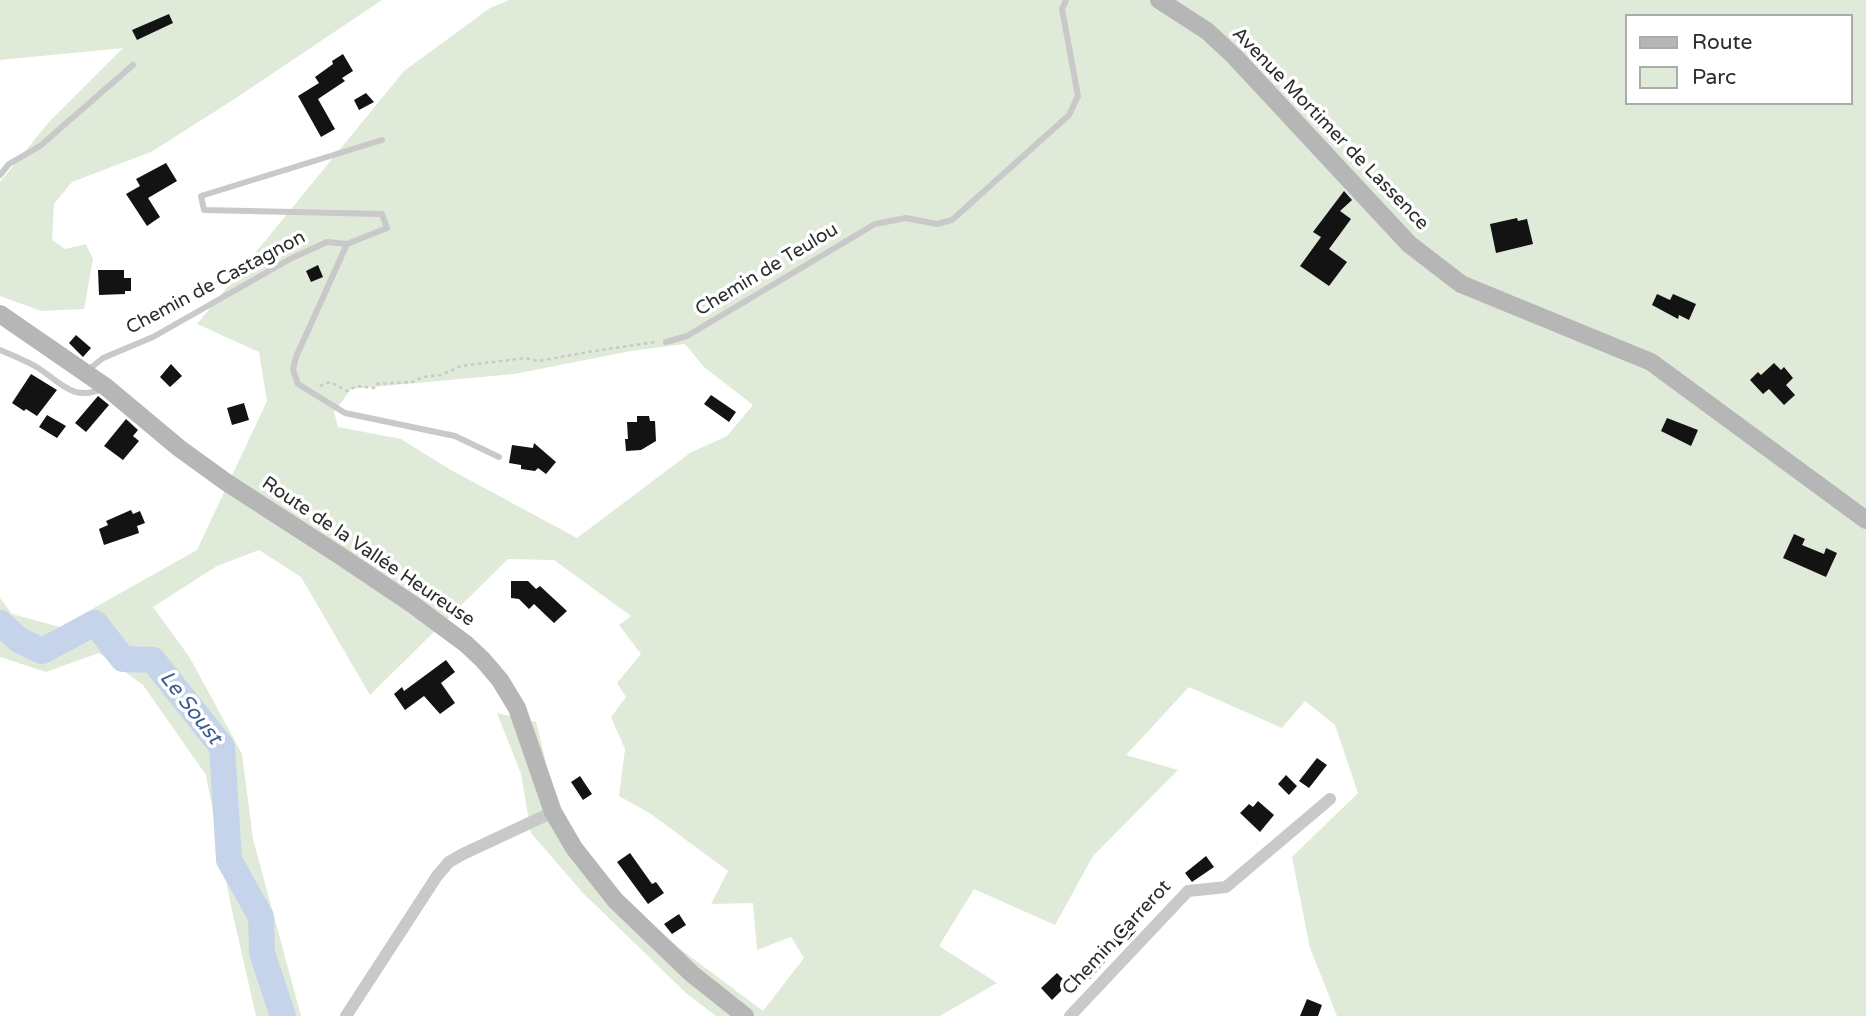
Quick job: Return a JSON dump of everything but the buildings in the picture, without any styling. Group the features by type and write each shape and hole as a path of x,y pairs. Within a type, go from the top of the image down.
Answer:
{"street":[{"name":"Avenue Mortimer de Lassence","path":"1159,0 1179,11 1234,56 1409,244 1461,284 1651,362 1866,520"},
{"name":"Route de la Vallée Heureuse","path":"0,314 86,372 198,462 412,604 474,652 500,680 517,708 553,812 575,848 615,900 692,974 745,1016"},
{"name":"Chemin Carrerot","path":"1070,1016 1188,891 1226,887 1330,799"},
{"path":"346,1016 437,876 449,862 553,812"}],"lane":[{"name":"Chemin de Teulou","path":"666,342 687,336 875,224 906,218 937,224 952,220 1069,115 1078,96 1062,9 1066,0"},
{"path":"0,175 9,164 40,146 133,65"},
{"name":"Chemin de Castagnon","path":"86,372 103,358 153,337 292,258 327,242 347,244 387,228 383,214 204,210 201,196 382,140"},
{"path":"347,244 296,358 293,370 298,384 345,413 455,436 499,457"},
{"path":"0,350 35,366 70,392 91,394 106,387"}],"path":[{"path":"330,382 346,391 358,386 374,388 376,384 412,383 461,366 525,358 538,361 666,342"}],"green space":[{"path":"0,0 382,0 151,152 72,182 54,204 52,240 65,249 86,244 93,259 84,309 41,311 0,296 0,182 48,123 123,48 0,60"},
{"path":"509,0 1866,0 1866,1016 1337,1016 1310,948 1292,857 1358,793 1335,725 1305,701 1282,728 1189,687 1126,755 1178,770 1093,856 1055,925 974,889 939,946 997,983 940,1016 716,1016 686,993 582,892 531,833 521,774 497,713 536,722 555,799 571,832 604,876 645,919 763,1011 804,958 791,937 757,950 753,903 711,904 728,871 651,814 619,796 625,749 611,717 626,697 617,683 641,654 619,625 631,616 554,560 508,559 370,695 301,577 259,550 217,566 153,607 190,658 242,754 253,839 301,1016 256,1016 231,906 206,775 143,685 99,653 46,672 0,657 0,598 12,614 60,627 197,550 267,401 259,352 197,324 404,71 490,8","holes":["685,344 704,367 753,405 727,436 690,453 577,538 451,470 401,439 338,427 334,412 351,389 514,374 631,351"]}],"waterway":[{"name":"Le Soust","path":"0,623 19,640 42,651 95,623 123,659 153,660 222,747 229,860 261,917 262,953 283,1016"}]}
